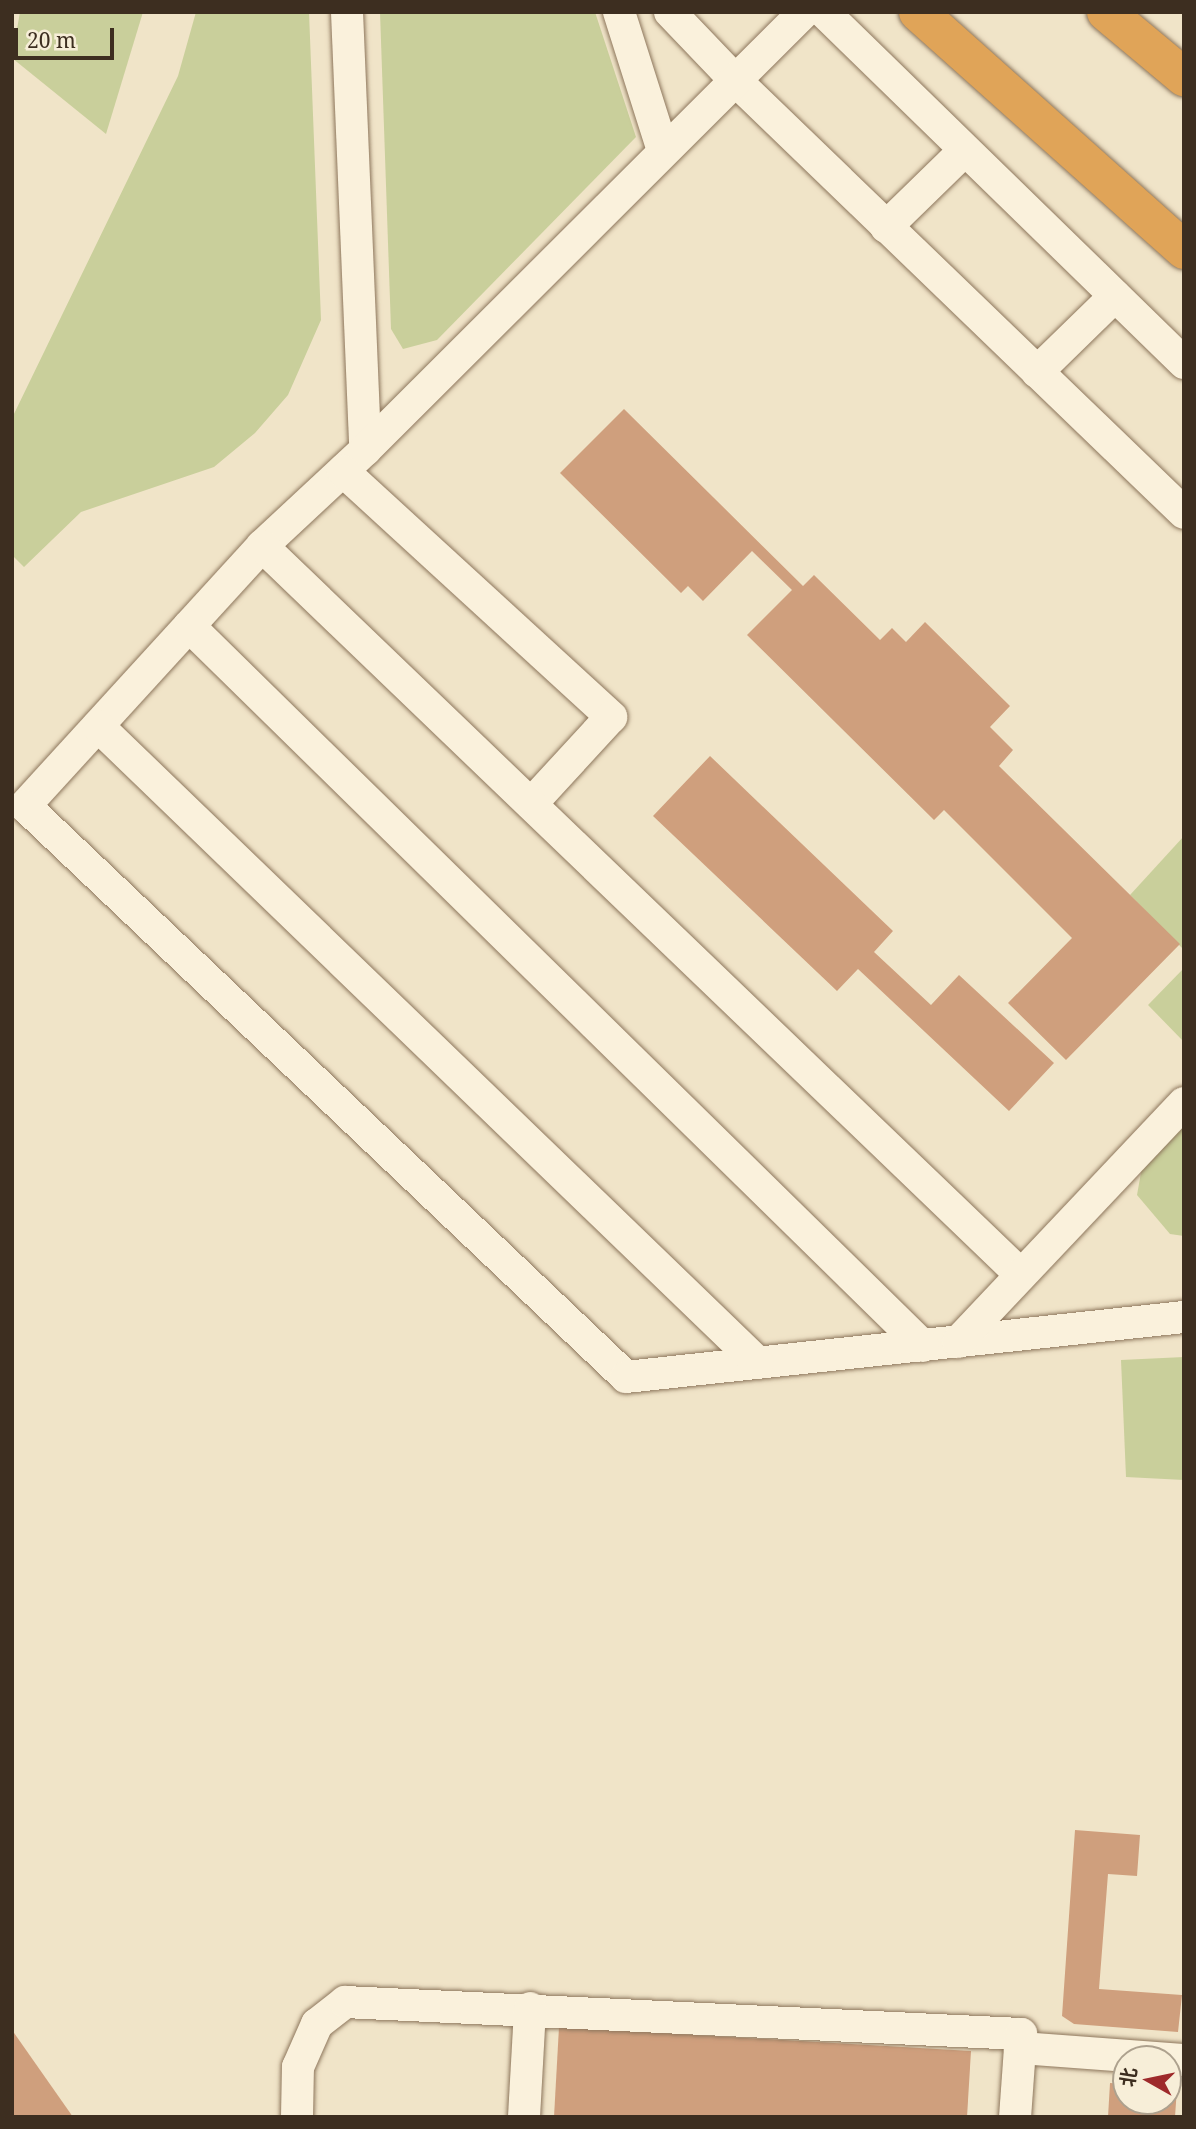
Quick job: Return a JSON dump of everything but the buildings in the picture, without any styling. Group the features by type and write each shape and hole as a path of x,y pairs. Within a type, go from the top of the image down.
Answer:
{"highway":[{"path":"918,12 1184,250"},
{"path":"1106,12 1184,77"}],"street":[{"path":"347,12 354,460 611,716 531,804"},
{"path":"619,12 663,151"},
{"path":"670,12 734,79 1184,513"},
{"path":"804,12 354,460 262,546 25,806 626,1377 1184,1317"},
{"path":"824,12 1184,363"},
{"path":"886,227 965,150"},
{"path":"1037,372 1115,296"},
{"path":"262,546 1021,1275"},
{"path":"189,626 923,1346"},
{"path":"98,726 758,1363"},
{"path":"958,1342 1184,1103"},
{"path":"297,2117 298,2067 317,2024 345,2002 530,2008 1021,2034 1015,2117"},
{"path":"524,2117 530,2008"},
{"path":"1020,2048 1184,2060"}],"green space":[{"path":"20,12 143,12 106,134 12,58"},
{"path":"196,12 309,12 321,320 288,395 255,433 214,467 81,512 24,567 12,555 12,418 178,76"},
{"path":"380,12 595,12 636,137 437,340 403,349 391,329"},
{"path":"1184,836 1184,950 1130,895"},
{"path":"1184,968 1184,1042 1148,1005"},
{"path":"1184,1123 1184,1236 1170,1234 1137,1195 1142,1167"},
{"path":"1184,1357 1184,1480 1126,1477 1121,1360"}]}
